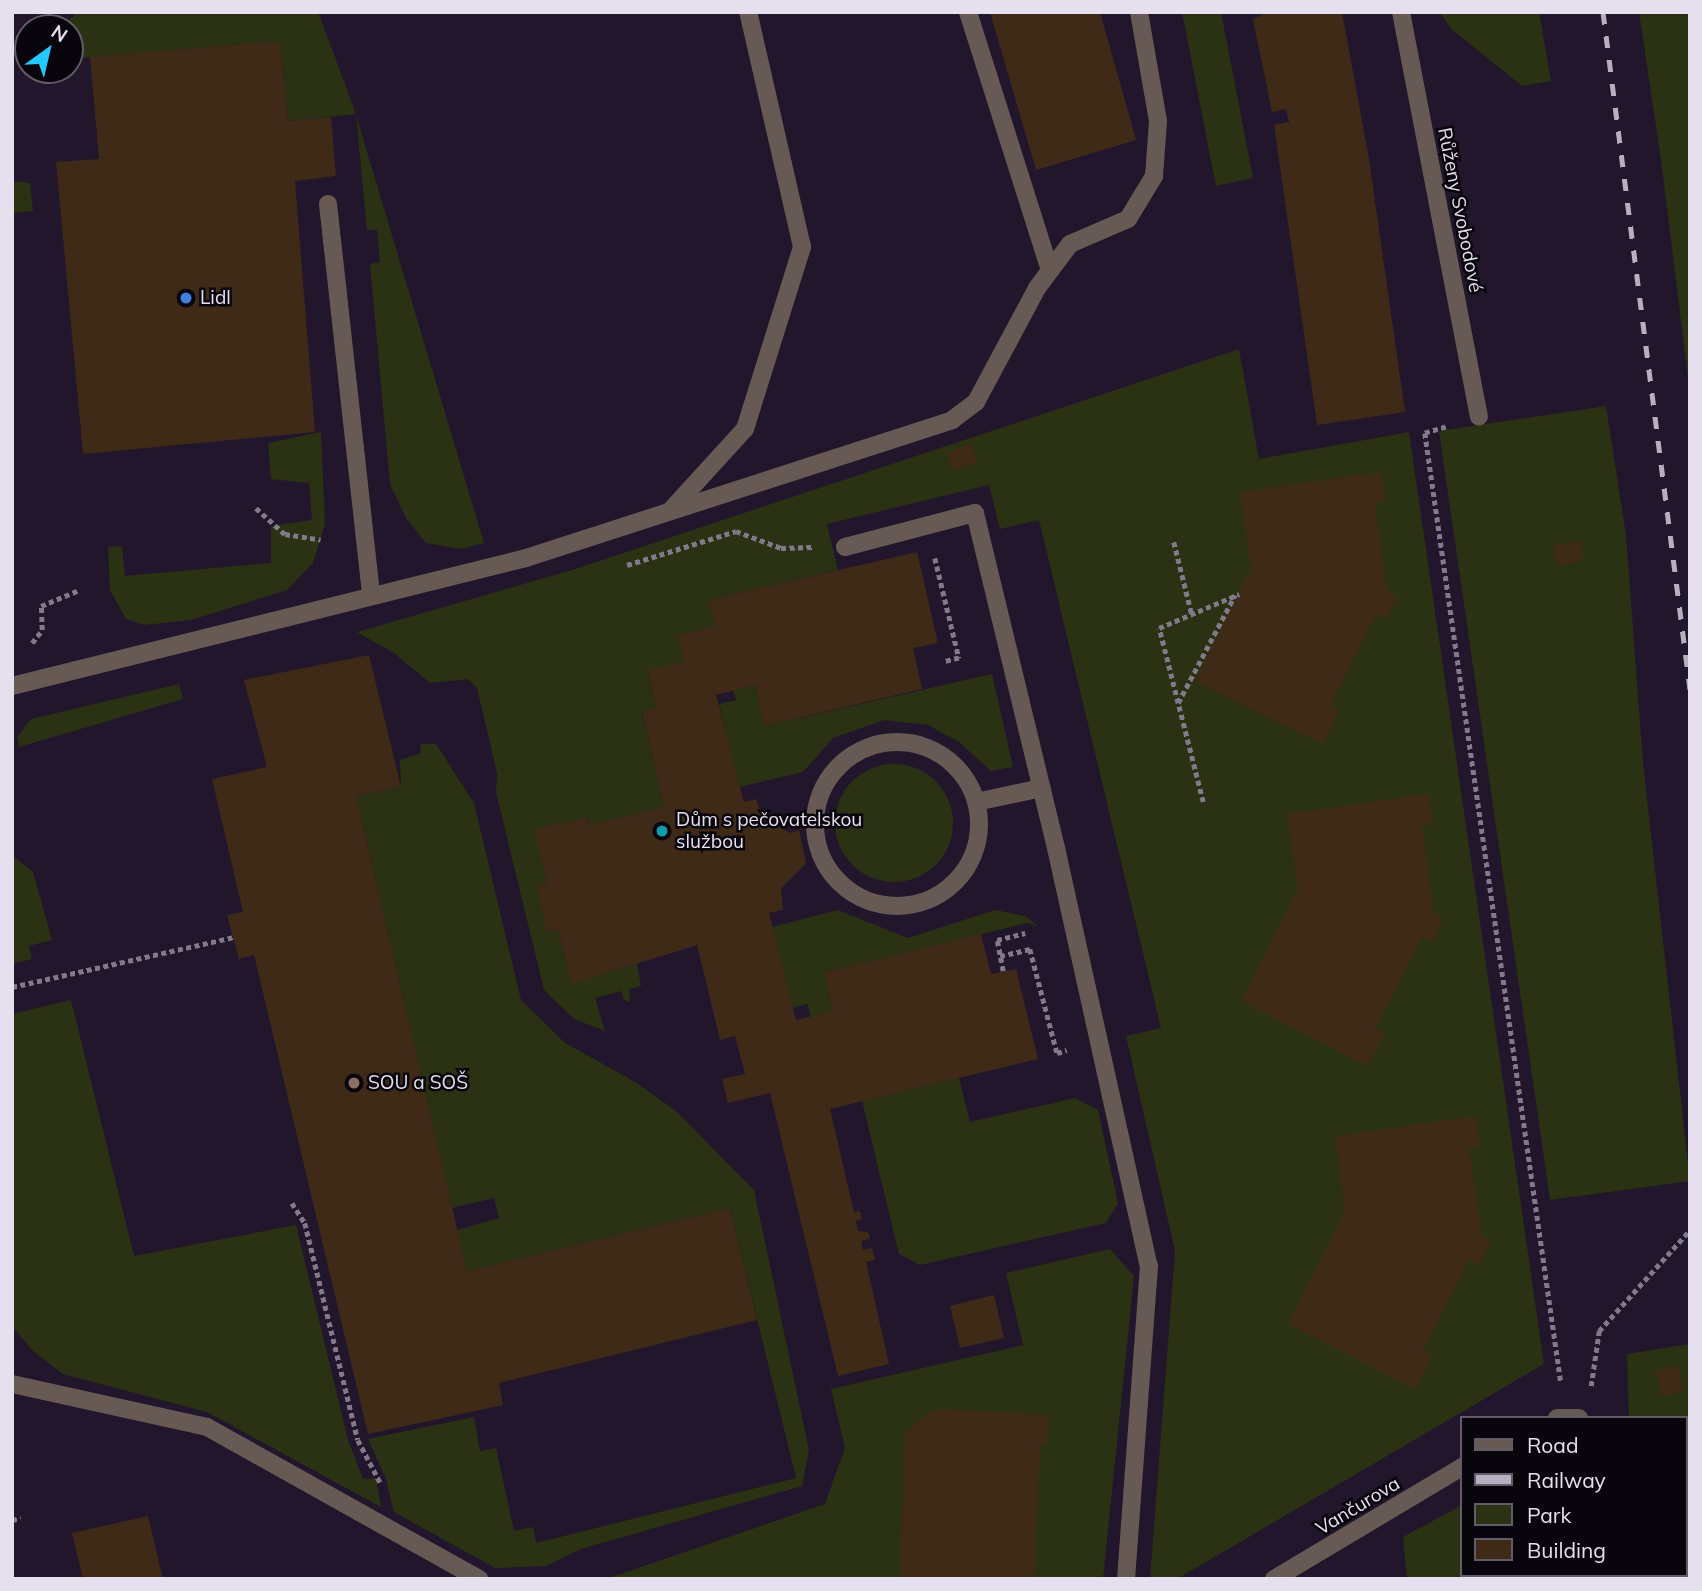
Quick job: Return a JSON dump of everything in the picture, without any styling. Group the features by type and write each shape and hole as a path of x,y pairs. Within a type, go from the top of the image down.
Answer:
{"street":[{"path":"668,514 745,429 802,247 748,12"},
{"path":"968,12 1050,270"},
{"path":"12,685 526,558 952,420 975,402 1050,270 1070,244 1128,219 1154,176 1158,121 1139,12"},
{"name":"Růženy Svobodové","path":"1401,12 1479,416"},
{"path":"328,204 371,596"},
{"path":"845,547 975,513 1042,788 1149,1266 1126,1579"},
{"path":"901,743 926,748 948,760 966,779 976,802 979,831 972,858 956,882 933,898 915,904 877,905 851,893 831,873 818,848 815,819 820,794 832,772 852,755 875,745 901,743"},
{"path":"976,802 1042,788"},
{"path":"12,1384 207,1427 479,1579"},
{"name":"Vančurova","path":"1274,1579 1460,1468"}],"path":[{"path":"1479,416 1424,433 1567,1416"},
{"path":"256,508 285,534 321,540"},
{"path":"622,567 736,531 781,548 845,547"},
{"path":"1174,542 1192,615"},
{"path":"943,662 959,658 935,555 944,553"},
{"path":"21,649 42,629 41,606 79,590"},
{"path":"1178,703 1237,594 1158,628 1203,802"},
{"path":"1003,971 997,940 1025,933"},
{"path":"12,987 233,937"},
{"path":"1000,956 1030,949 1057,1053 1073,1048"},
{"path":"292,1203 304,1223 358,1440"},
{"path":"1590,1393 1599,1331 1690,1230"},
{"path":"12,1521 20,1518"}],"green space":[{"path":"318,12 356,114 288,121 280,41 84,58 84,14 76,14"},
{"path":"1182,12 1221,12 1253,178 1216,186"},
{"path":"1539,12 1551,81 1522,86 1451,29 1440,13"},
{"path":"1639,12 1690,12 1690,394 1661,160"},
{"path":"356,115 484,543 460,549 426,543 406,518 390,484 370,264 380,262 377,230 367,230"},
{"path":"12,181 30,183 33,211 12,213"},
{"path":"1239,349 1259,459 1409,432 1544,1364 1177,1579 1150,1579 1175,1251 1126,1036 1161,1028 1039,520 1000,529 989,485 827,524 838,570 709,600 715,626 678,635 684,662 648,671 656,708 642,712 664,807 588,825 587,817 535,830 547,883 536,885 548,932 558,929 571,983 637,964 641,986 629,989 630,1002 624,1000 621,991 595,998 605,1031 574,1019 544,990 496,792 497,773 477,688 468,679 430,683 394,653 357,632 572,570"},
{"path":"1606,406 1626,535 1643,763 1690,1181 1550,1200 1439,431"},
{"path":"321,432 325,524 313,563 287,590 191,620 144,625 126,619 110,590 108,547 122,546 125,576 271,563 271,526 312,520 309,483 271,479 268,443"},
{"path":"992,674 1013,767 991,771 959,742 928,725 884,720 833,738 803,772 739,787 719,704 736,700 733,690 755,685 764,726"},
{"path":"179,684 183,699 19,747 17,737 31,719"},
{"path":"420,744 436,744 474,803 521,1000 565,1043 637,1083 676,1111 754,1190 809,1450 802,1486 581,1549 546,1566 495,1568 394,1512 386,1479 368,1439 474,1417 480,1451 496,1448 514,1531 533,1527 536,1543 796,1478 730,1208 467,1271 457,1230 499,1218 494,1198 452,1208 356,796 401,787 400,760 421,753"},
{"path":"894,764 917,768 936,781 949,800 953,823 949,846 936,865 917,878 894,882 871,878 852,865 839,846 835,823 839,800 852,781 871,768"},
{"path":"12,855 33,872 52,940 29,946 32,959 12,964"},
{"path":"838,910 908,938 995,910 1025,916 1038,926 1027,923 824,972 833,1011 810,1017 808,1004 792,1008 772,927"},
{"path":"71,1000 134,1256 296,1225 348,1440 363,1479 376,1478 381,1507 207,1412 63,1374 33,1351 12,1326 12,1014"},
{"path":"959,1078 970,1122 1075,1098 1098,1110 1118,1203 1106,1223 920,1265 899,1254 862,1101"},
{"path":"1110,1249 1134,1276 1103,1579 606,1579 825,1504 845,1448 831,1389 1023,1345 1006,1273"},
{"path":"1690,1344 1690,1579 1648,1577 1688,1577 1688,1416 1629,1416 1627,1354"},
{"path":"1460,1506 1460,1577 1490,1577 1407,1579 1403,1537"}],"building":[{"path":"990,12 1100,12 1136,140 1036,170"},
{"path":"1268,12 1342,12 1369,159 1405,412 1317,425 1274,125 1289,122 1286,109 1272,112 1253,19"},
{"name":"Lidl","path":"280,41 288,121 331,117 336,176 295,181 315,432 83,454 56,162 99,159 90,57"},
{"path":"971,444 978,462 953,470 947,452"},
{"path":"1381,472 1386,501 1375,503 1387,592 1397,596 1386,619 1376,615 1330,706 1340,710 1323,744 1195,681 1251,569 1240,492"},
{"path":"1581,541 1583,561 1556,565 1553,545"},
{"name":"Dům s pečovatelskou službou","path":"917,552 938,643 913,648 922,689 764,726 755,685 716,695 744,802 756,799 764,820 791,833 799,830 806,863 781,888 783,910 769,913 796,1020 833,1011 824,972 981,934 991,974 1016,969 1038,1059 830,1109 854,1212 860,1211 862,1219 856,1221 858,1231 868,1232 870,1239 861,1241 863,1250 872,1248 875,1260 866,1262 889,1364 838,1376 770,1093 728,1103 722,1079 745,1074 735,1036 720,1040 697,945 571,984 558,929 547,932 536,885 547,883 534,830 587,817 588,825 664,807 642,711 656,708 648,670 684,662 678,635 715,626 709,600"},
{"name":"SOU a SOŠ","path":"369,655 401,787 356,796 467,1271 730,1208 757,1320 499,1383 503,1405 368,1434 254,955 239,959 227,915 243,912 212,779 267,767 244,680"},
{"path":"1428,794 1433,823 1422,825 1434,914 1444,919 1432,942 1422,937 1375,1028 1385,1033 1367,1066 1241,1001 1298,890 1287,814"},
{"path":"1476,1116 1480,1146 1469,1148 1482,1236 1492,1241 1479,1265 1470,1259 1423,1350 1432,1356 1415,1389 1288,1324 1345,1213 1335,1136"},
{"path":"994,1295 1004,1338 960,1348 950,1306"},
{"path":"1678,1366 1683,1392 1661,1396 1656,1370"},
{"path":"937,1409 1048,1415 1047,1446 1040,1444 1034,1579 900,1579 905,1434 926,1414"},
{"path":"148,1516 163,1579 83,1579 72,1533"}],"railway":[{"path":"1603,12 1690,689"}],"place":[{"name":"Lidl","path":"186,298"},
{"name":"Dům s pečovatelskou službou","path":"662,831"},
{"name":"SOU a SOŠ","path":"354,1083"}]}
